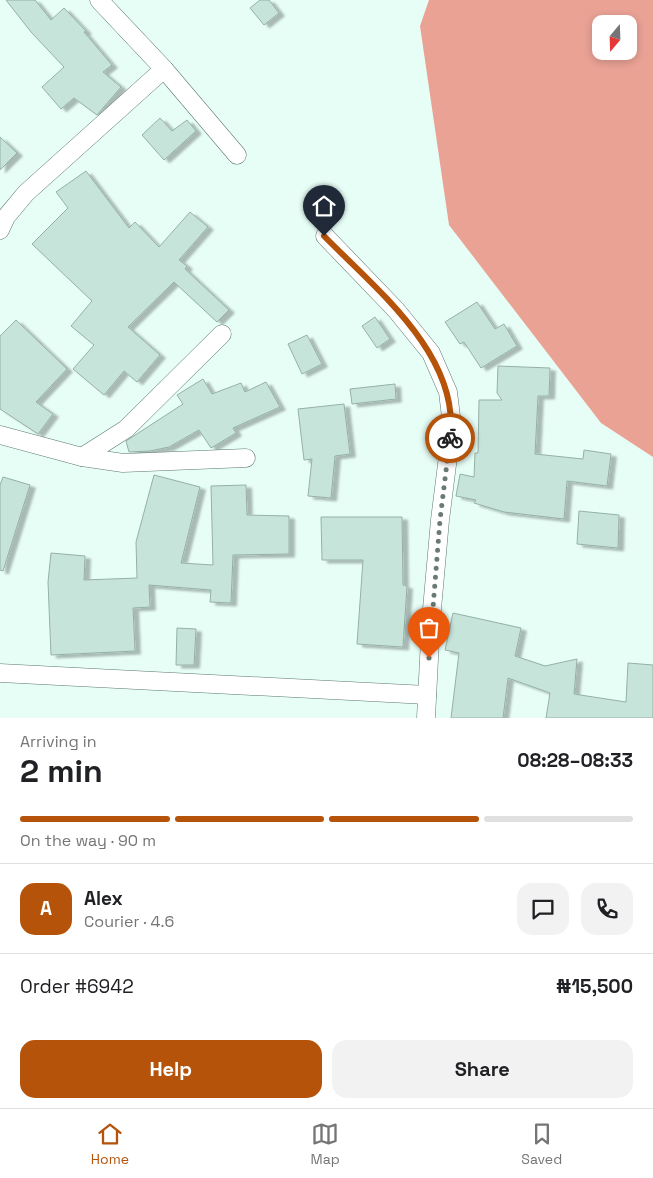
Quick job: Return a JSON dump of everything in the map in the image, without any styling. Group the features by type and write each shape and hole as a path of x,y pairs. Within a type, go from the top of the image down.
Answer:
{"street":[{"path":"99,0 164,69 238,155"},
{"path":"0,230 6,217 26,193 164,69"},
{"path":"324,236 396,310 431,354 448,392 452,425 439,529 426,718"},
{"path":"82,457 126,429 222,334"},
{"path":"0,435 82,457 123,463 246,458"},
{"path":"0,673 427,695"}],"shaded area":[{"path":"429,0 653,0 653,457 601,423 449,225 420,26"}],"building":[{"path":"6,0 35,0 51,20 64,8 86,31 84,32 112,65 103,72 121,87 97,115 74,98 61,109 42,87 64,67 31,32"},
{"path":"260,0 269,0 279,13 264,25 250,8"},
{"path":"160,118 172,131 187,120 196,131 164,160 142,135"},
{"path":"0,137 17,153 0,170"},
{"path":"86,171 129,228 135,222 159,247 190,212 208,227 179,260 187,266 185,269 229,310 217,322 174,282 128,327 160,355 137,382 124,371 104,395 73,369 94,345 71,326 92,301 32,244 68,208 56,192"},
{"path":"477,302 495,329 504,324 517,346 481,368 464,342 460,344 445,322"},
{"path":"375,317 390,339 377,348 362,326"},
{"path":"16,320 67,369 36,402 53,414 38,434 0,409 0,336"},
{"path":"307,335 322,364 302,374 288,344"},
{"path":"498,366 550,368 549,396 538,396 535,454 583,459 584,450 611,454 607,486 567,481 564,519 504,512 474,503 476,500 456,496 460,474 474,477 475,453 478,453 479,400 502,400 497,393"},
{"path":"203,379 212,394 241,383 245,392 266,382 280,407 233,428 236,433 211,448 199,430 169,447 150,451 129,452 126,441 183,404 177,395"},
{"path":"395,384 396,399 352,404 350,389"},
{"path":"344,404 350,454 335,456 331,498 308,496 312,459 304,460 298,409"},
{"path":"154,475 200,487 181,563 213,565 211,486 246,485 247,515 289,516 289,554 233,555 231,603 210,602 211,590 149,585 150,607 133,608 135,651 51,655 48,582 51,553 85,556 84,580 137,578 136,542"},
{"path":"3,477 30,485 3,571 0,570 0,485"},
{"path":"579,511 619,515 618,548 577,544"},
{"path":"321,517 402,517 403,585 407,586 403,647 357,644 363,560 322,560"},
{"path":"453,613 521,628 515,656 545,666 577,659 574,694 626,702 628,663 653,665 653,718 546,718 550,693 508,678 503,718 451,718 459,653 445,650"},
{"path":"177,628 196,629 194,665 176,665"}],"way so far":[{"path":"429,658 440,520 450,438"}],"route":[{"path":"324,236 396,310 431,354 448,392 452,425 450,438"}]}
